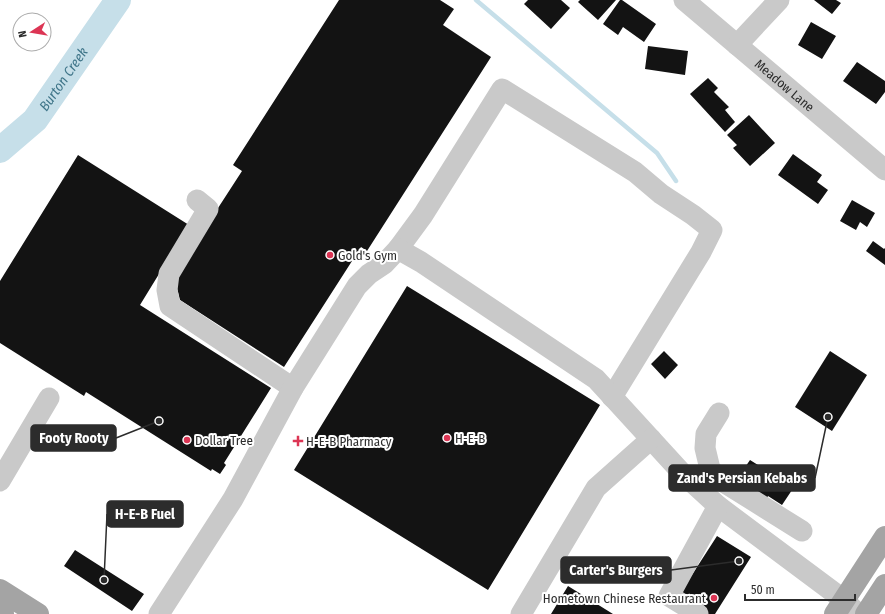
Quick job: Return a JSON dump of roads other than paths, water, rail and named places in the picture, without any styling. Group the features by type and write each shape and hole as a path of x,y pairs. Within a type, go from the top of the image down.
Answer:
{"main road":[{"path":"846,609 885,537"},
{"path":"866,614 885,585"},
{"path":"0,590 38,614"}],"street":[{"name":"Meadow Lane","path":"684,0 885,170"},
{"path":"737,45 779,0"},
{"path":"159,614 233,500 293,388 357,286 369,274 384,264 398,250 423,214 502,89 635,172 661,194 693,215 712,230 701,252 612,397"},
{"path":"197,200 208,209 169,274 167,290 170,306 293,388"},
{"path":"398,250 421,262 596,380 682,473 718,506 846,609"},
{"path":"0,481 49,398"},
{"path":"719,413 706,434 705,448 710,469 722,481 802,531"},
{"path":"521,614 596,488 651,440"},
{"path":"698,614 669,596 718,506"}],"waterway":[{"name":"Burton Creek","path":"0,150 35,120 118,0"},
{"path":"476,0 657,153 676,181"}],"place":[{"name":"Gold's Gym","path":"330,255"},
{"name":"Zand's Persian Kebabs","path":"828,417"},
{"name":"Footy Rooty","path":"159,421"},
{"name":"H-E-B","path":"447,438"},
{"name":"Dollar Tree","path":"187,440"},
{"name":"H-E-B Pharmacy","path":"298,441"},
{"name":"Carter's Burgers","path":"739,561"},
{"name":"H-E-B Fuel","path":"104,580"},
{"name":"Hometown Chinese Restaurant","path":"714,598"}]}
